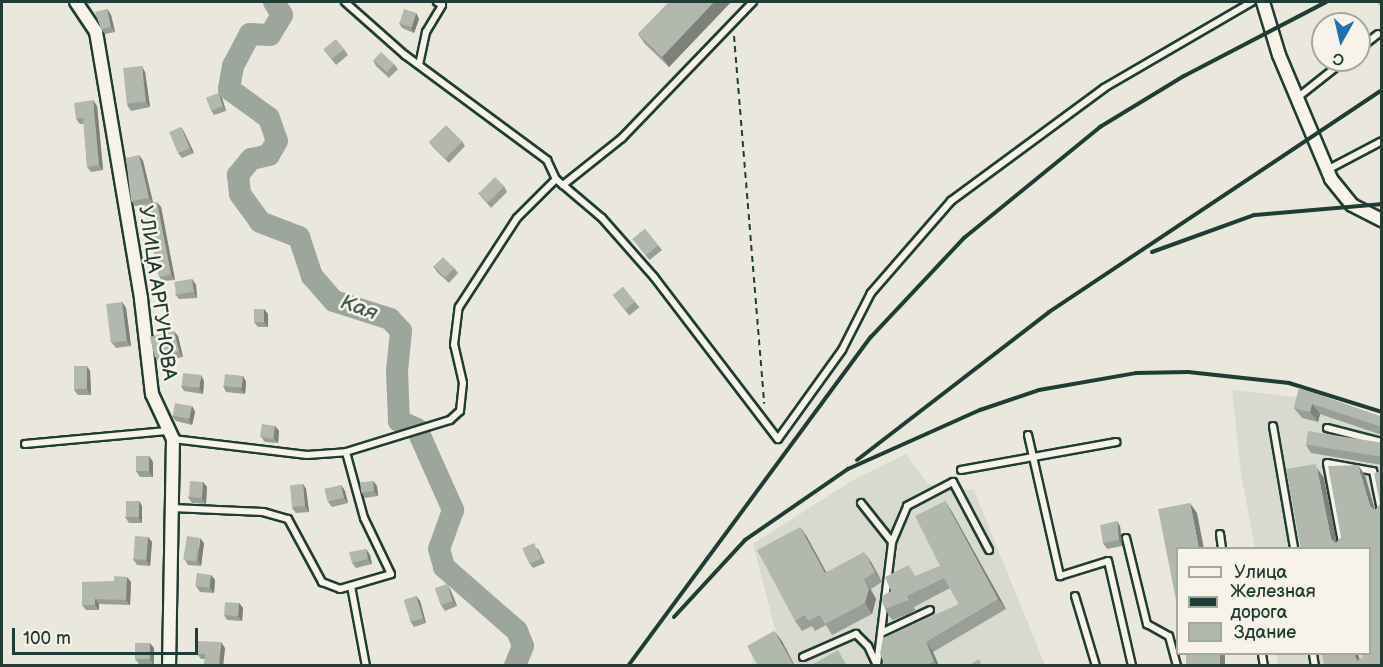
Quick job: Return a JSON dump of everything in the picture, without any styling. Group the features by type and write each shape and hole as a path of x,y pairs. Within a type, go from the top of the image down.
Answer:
{"street":[{"name":"УЛИЦА АРГУНОВА","path":"76,2 96,32 141,299 152,394 171,435 170,666"},
{"path":"1263,2 1296,99 1327,170 1352,205 1382,220"}],"lane":[{"path":"345,2 419,65 547,160 556,179 602,218 654,278 778,439 842,350 871,293 951,201 1104,88 1252,2"},
{"path":"419,65 426,33 441,5 437,2"},
{"path":"563,184 622,138 753,2"},
{"path":"1371,40 1378,34"},
{"path":"1296,99 1330,72"},
{"path":"1327,170 1382,141"},
{"path":"25,444 171,435 307,455 346,452 450,420 460,411 463,383 454,345 459,307 517,218 556,179"},
{"path":"1273,426 1294,547"},
{"path":"1327,428 1382,442"},
{"path":"1028,435 1059,576 1108,561 1132,666"},
{"path":"961,470 1116,442"},
{"path":"171,508 263,512 288,519 322,582 340,589 391,574 364,518 346,452"},
{"path":"1343,547 1327,463 1382,472"},
{"path":"1373,471 1382,515"},
{"path":"878,665 891,542 907,507 953,482 988,550"},
{"path":"861,503 891,542"},
{"path":"1220,534 1222,547"},
{"path":"1126,538 1147,624 1169,636 1177,666"},
{"path":"351,586 366,666"},
{"path":"1075,596 1096,666"},
{"path":"881,633 930,610"},
{"path":"803,657 856,634 868,646 878,665"}],"path":[{"path":"733,24 765,421"}],"shaded area":[{"path":"1232,390 1306,398 1381,423 1381,665 1278,665 1276,655 1371,655 1371,547 1255,547 1241,474"},
{"path":"906,454 928,484 974,490 1045,665 752,666 753,648 776,633 753,544 853,480"}],"building":[{"path":"669,2 714,2 662,57 638,34"},
{"path":"107,9 111,27 101,29 95,12"},
{"path":"404,9 416,13 412,27 399,23"},
{"path":"336,39 344,49 332,59 324,49"},
{"path":"381,52 394,64 387,72 373,60"},
{"path":"142,66 146,102 127,104 123,68"},
{"path":"218,93 223,106 211,111 206,98"},
{"path":"93,100 99,165 87,167 83,118 76,119 74,103"},
{"path":"446,125 462,141 445,158 429,142"},
{"path":"181,127 190,148 178,153 169,132"},
{"path":"139,155 149,198 131,201 126,158"},
{"path":"495,177 504,186 488,202 479,193"},
{"path":"157,202 171,275 159,277 145,204"},
{"path":"645,229 658,245 646,255 633,239"},
{"path":"443,257 454,268 445,278 434,266"},
{"path":"192,279 194,292 176,295 174,282"},
{"path":"623,287 635,302 625,310 613,295"},
{"path":"122,302 127,341 111,343 106,304"},
{"path":"254,309 264,309 264,322 254,322"},
{"path":"174,331 179,351 155,357 150,337"},
{"path":"74,366 87,366 87,389 74,389"},
{"path":"183,373 201,375 200,388 182,386"},
{"path":"225,374 243,376 242,388 224,386"},
{"path":"1299,388 1382,417 1382,427 1312,404 1310,412 1294,408"},
{"path":"175,403 192,406 189,419 173,416"},
{"path":"262,424 275,426 273,439 260,437"},
{"path":"1308,431 1382,443 1380,457 1306,445"},
{"path":"136,456 149,456 149,471 136,471"},
{"path":"1315,464 1331,539 1336,543 1341,537 1328,466 1358,465 1370,506 1375,510 1380,504 1374,473 1382,471 1382,666 1324,666 1322,655 1354,655 1357,661 1363,657 1362,655 1371,655 1371,547 1301,547 1286,469"},
{"path":"190,481 203,482 202,498 189,497"},
{"path":"373,481 374,491 361,492 360,482"},
{"path":"303,484 305,506 292,507 290,485"},
{"path":"341,485 344,498 327,501 324,489"},
{"path":"126,501 139,501 139,517 126,517"},
{"path":"945,501 998,599 926,642 934,661 926,666 885,666 880,654 883,638 959,604 944,578 907,596 909,600 885,609 882,601 882,596 891,591 885,577 909,565 915,576 940,566 915,516"},
{"path":"1190,503 1199,547 1176,547 1176,600 1158,509"},
{"path":"1117,521 1119,540 1103,543 1100,525"},
{"path":"800,527 825,573 864,552 875,572 864,579 869,589 865,603 825,624 820,615 808,621 805,615 795,621 757,550"},
{"path":"135,536 148,537 146,560 133,559"},
{"path":"187,536 200,538 196,562 183,560"},
{"path":"534,543 541,558 529,564 522,548"},
{"path":"366,549 368,559 352,563 349,552"},
{"path":"197,573 211,575 209,588 195,586"},
{"path":"114,576 127,577 126,600 95,599 95,605 82,605 82,582 114,581"},
{"path":"447,584 453,601 441,605 435,588"},
{"path":"416,596 423,618 411,622 404,600"},
{"path":"225,602 239,603 238,616 224,615"},
{"path":"774,631 794,666 758,666 747,646"},
{"path":"198,641 221,642 219,666 204,666 205,654 197,654"},
{"path":"135,643 150,643 150,659 135,659"},
{"path":"838,650 847,666 810,666"},
{"path":"1186,655 1220,655 1220,666 1186,666"},
{"path":"979,659 982,666 968,666"}],"waterway":[{"name":"Кая","path":"274,2 282,15 270,35 250,34 233,66 229,89 269,118 277,141 269,155 251,159 238,175 240,194 260,222 299,237 312,276 334,301 390,319 401,331 397,371 399,421 417,429 453,510 439,549 444,567 517,631 523,646 515,666"}],"railway":[{"path":"628,666 871,337 964,238 1100,127 1184,76 1326,2"},
{"path":"857,460 1049,312 1382,90"},
{"path":"1152,252 1254,215 1382,204"},
{"path":"674,617 745,540 848,469 980,410 1039,390 1136,373 1188,372 1289,383 1382,412"}]}
